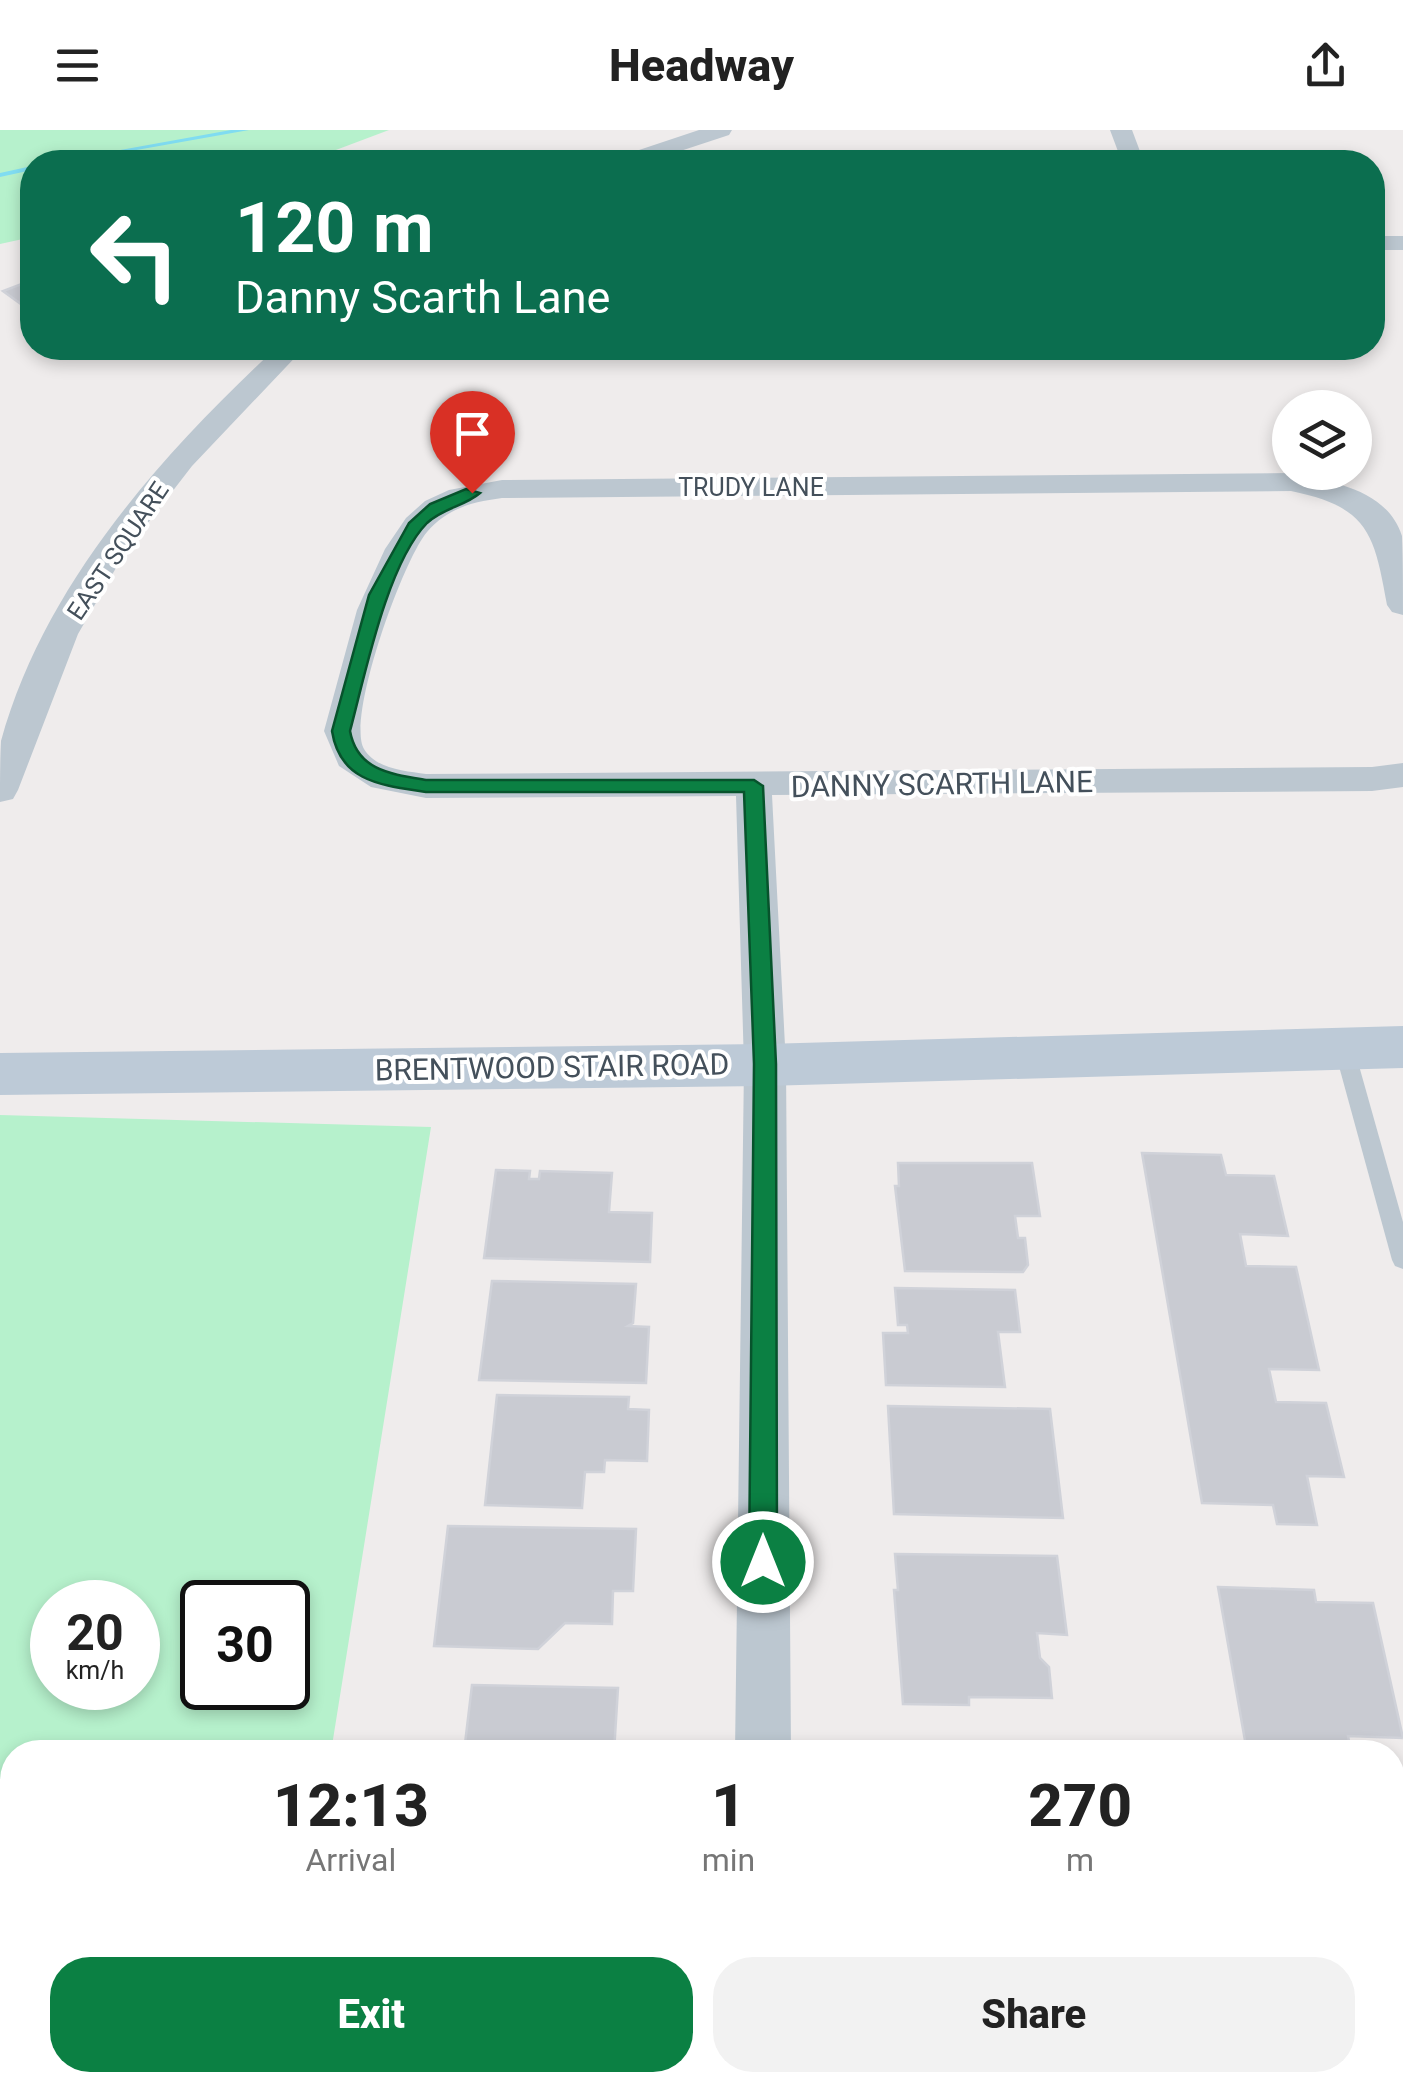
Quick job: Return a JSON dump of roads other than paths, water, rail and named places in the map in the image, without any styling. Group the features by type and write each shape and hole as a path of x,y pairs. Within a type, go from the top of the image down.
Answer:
{"main road":[{"name":"BRENTWOOD STAIR ROAD","path":"0,1074 765,1064 1403,1048"}],"street":[{"path":"661,150 720,130"},
{"name":"EAST SQUARE","path":"0,790 60,640 87,587 158,487 229,405 277,360"},
{"name":"TRUDY LANE","path":"362,770 345,753 341,731 378,595 418,523 436,508 472,493 502,489 1291,482 1327,488 1361,502 1380,519 1392,540 1403,605"},
{"name":"DANNY SCARTH LANE","path":"362,770 389,780 426,786 754,786 1372,779 1403,775"},
{"path":"754,786 765,1064 763,1740"}],"lane":[{"path":"1344,1048 1403,1260"}],"waterway":[{"path":"128,150 245,130"},
{"path":"0,175 20,171"}]}
